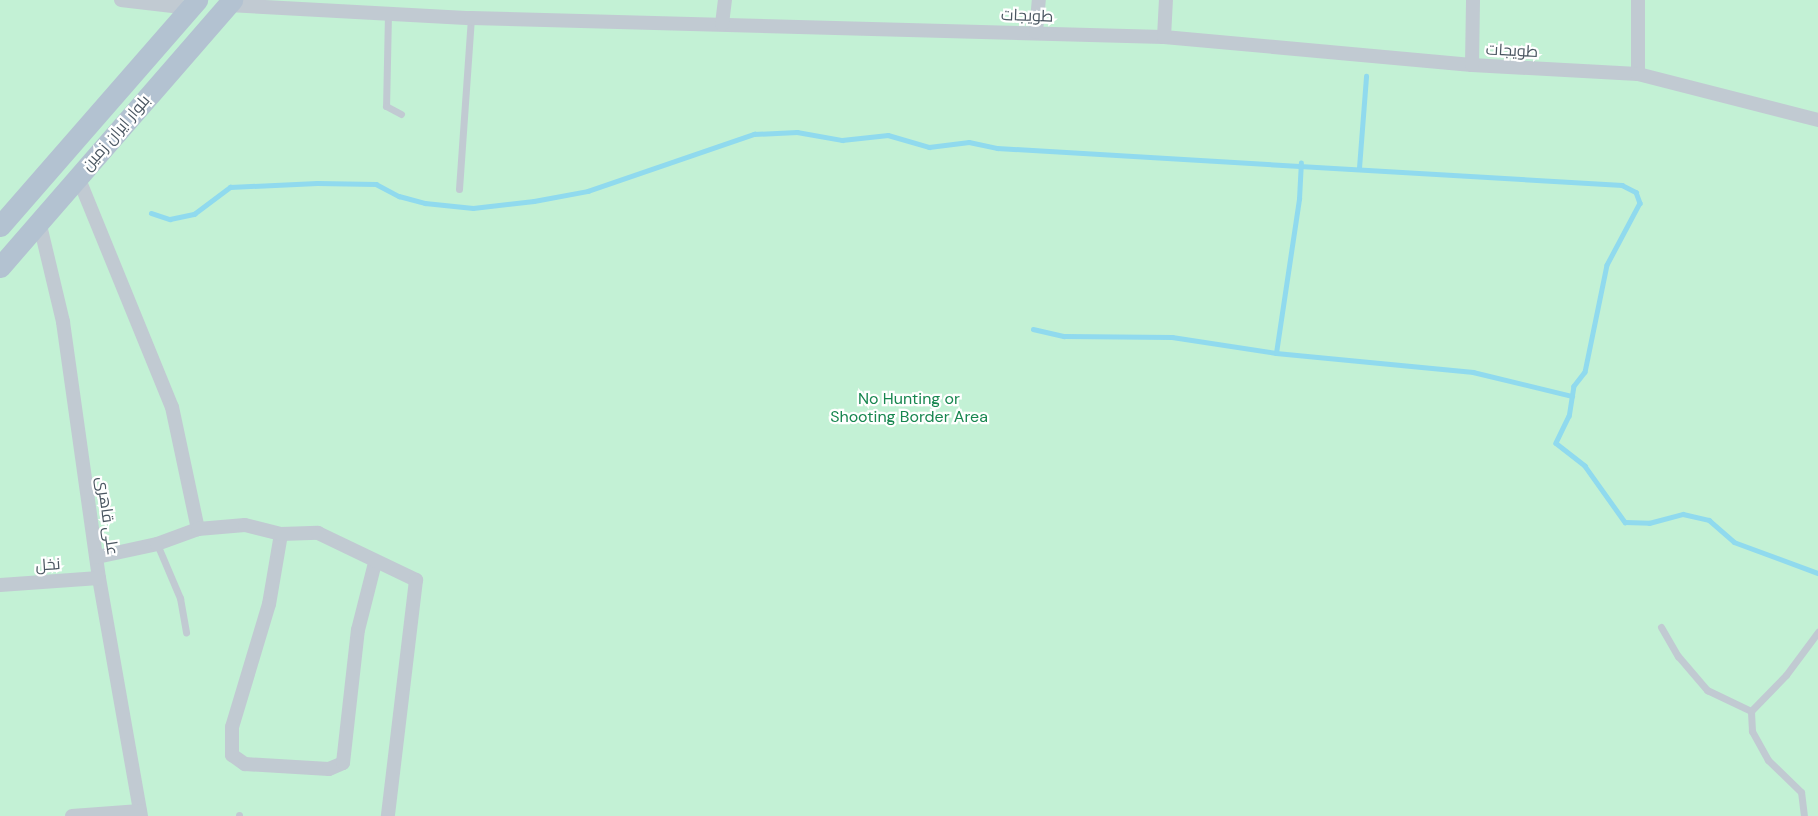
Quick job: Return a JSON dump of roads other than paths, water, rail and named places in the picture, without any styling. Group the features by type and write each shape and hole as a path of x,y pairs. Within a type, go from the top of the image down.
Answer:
{"main road":[{"name":"بلوار ایران زمین","path":"0,267 230,3"},
{"name":"بلوار ایران زمین","path":"0,226 193,4"}],"street":[{"path":"121,0 193,4"},
{"path":"722,24 725,0"},
{"path":"1036,32 1039,0"},
{"path":"1164,37 1166,0"},
{"path":"1472,65 1473,0"},
{"path":"1638,0 1638,74"},
{"name":"طویجات","path":"230,3 471,18 1164,37 1472,65 1638,74 1818,120"},
{"path":"78,177 172,407 198,529"},
{"name":"علی قاهری","path":"39,221 63,322 99,578 140,814"},
{"path":"96,557 157,544 198,529 245,525 280,534 318,533 350,545 375,563 416,580 388,816"},
{"path":"280,534 269,604 232,727 232,755 244,764 329,769 343,763 358,630 375,563"},
{"name":"نخل","path":"0,585 99,578"},
{"path":"72,816 140,814"}],"lane":[{"path":"388,14 386,106 401,114"},
{"path":"459,189 471,18"},
{"path":"157,544 180,598 186,632"},
{"path":"1661,627 1678,656 1707,690 1751,711"},
{"path":"1804,816 1801,792 1768,760 1752,731 1751,711 1786,675 1818,632"}],"waterway":[{"path":"1359,168 1366,76"},
{"path":"151,213 170,219 194,214 230,187 317,183 376,184 399,196 425,203 473,208 534,201 588,191 754,134 797,132 842,140 888,135 929,147 969,142 997,148 1622,185 1636,192 1640,203 1607,265 1585,372 1574,386 1569,416 1556,443 1585,466 1625,522 1649,523 1683,514 1709,520 1734,542 1818,573"},
{"path":"1033,329 1064,336 1172,337 1276,353 1299,199 1301,163"},
{"path":"1276,353 1473,372 1572,396"}],"park label":[{"name":"No Hunting or Shooting Border Area","path":"909,408"}]}
